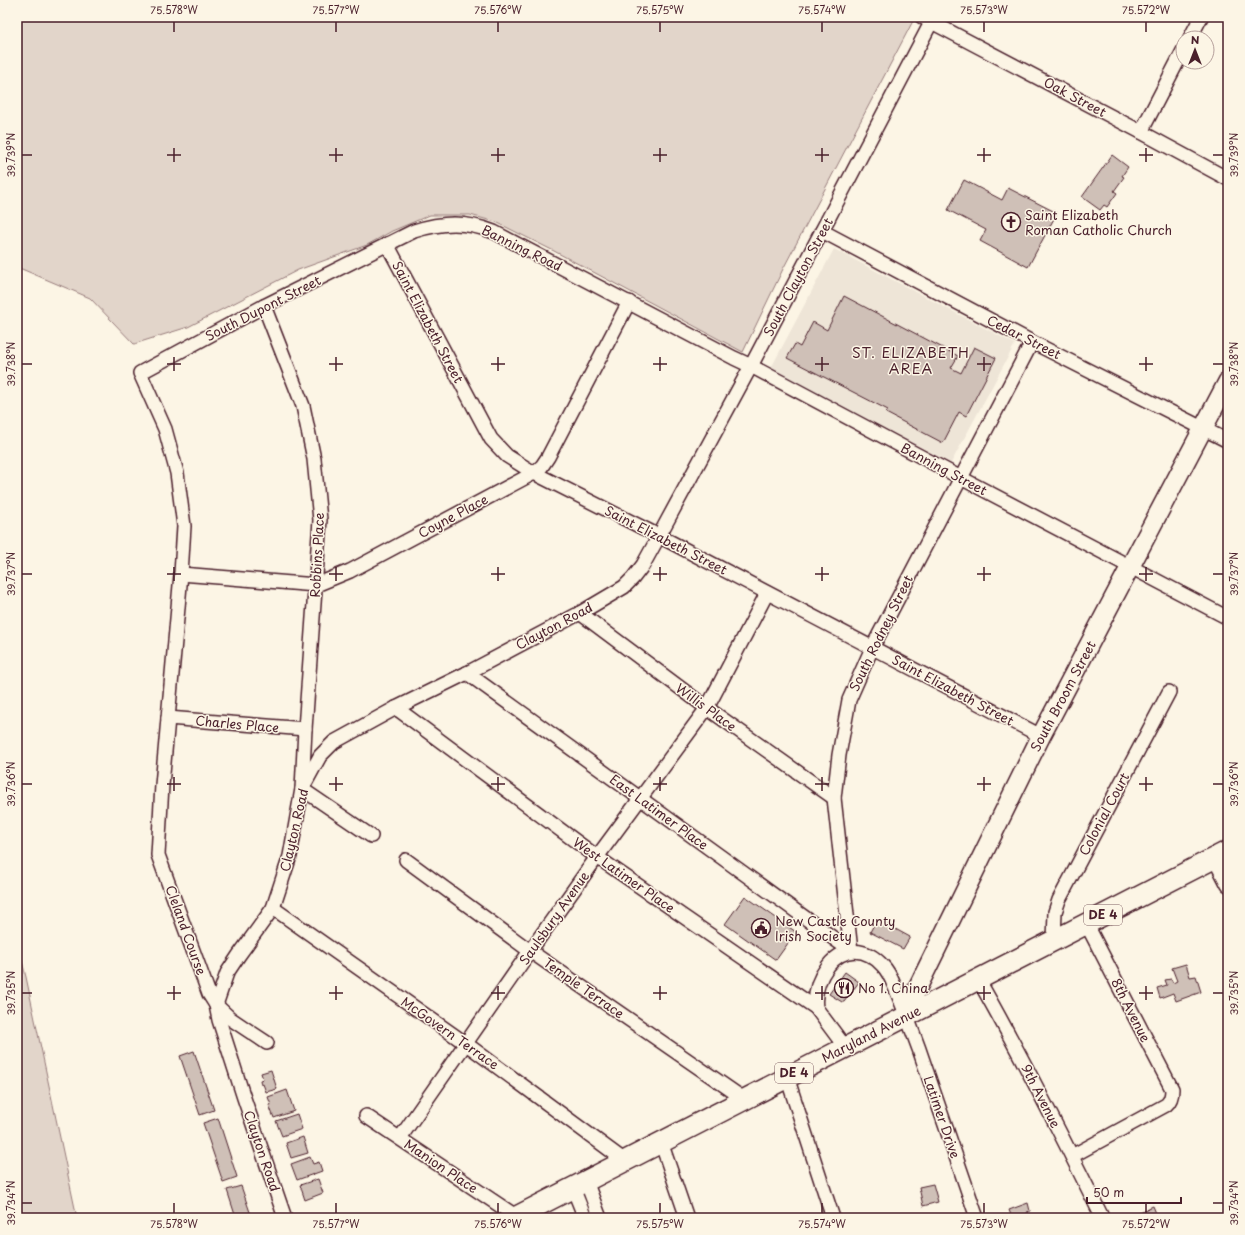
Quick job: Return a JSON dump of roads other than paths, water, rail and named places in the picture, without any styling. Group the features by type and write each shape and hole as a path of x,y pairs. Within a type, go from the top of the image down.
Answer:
{"main road":[{"name":"Maryland Avenue","path":"515,1217 1221,854"}],"street":[{"path":"1194,30 1201,17"},
{"name":"Oak Street","path":"929,19 1228,179"},
{"name":"South Clayton Street","path":"659,536 822,231 929,19"},
{"path":"1141,132 1175,66"},
{"name":"Banning Road","path":"387,244 414,231 427,227 441,224 469,224 494,232 629,302"},
{"name":"Cedar Street","path":"822,231 1032,342 1228,441"},
{"name":"South Dupont Street","path":"181,574 184,526 177,473 165,429 140,372 264,306 387,244"},
{"name":"Saint Elizabeth Street","path":"387,244 491,439 507,456 534,473 659,536 1041,736"},
{"name":"Banning Street","path":"629,302 960,478 1228,618"},
{"name":"Coyne Place","path":"181,574 316,585 350,571 534,473 542,466 548,457 629,302"},
{"name":"Robbins Place","path":"264,306 303,406 314,459 320,520 302,788"},
{"name":"South Rodney Street","path":"851,951 834,798 848,700 872,648 1032,342"},
{"name":"South Broom Street","path":"907,1015 909,1005 1041,736 1228,382"},
{"name":"Clayton Road","path":"285,1218 244,1098 219,1020 216,1005 227,973 273,908 290,856 302,788 320,756 334,742 396,708 468,673 580,613 624,587 643,565 659,536"},
{"path":"168,718 181,574"},
{"name":"Saulsbury Avenue","path":"400,1138 465,1043 597,857 707,708 767,593"},
{"name":"Willis Place","path":"580,613 707,708 834,798"},
{"name":"East Latimer Place","path":"468,673 851,951"},
{"name":"Colonial Court","path":"1054,940 1055,912 1059,900 1169,692"},
{"name":"West Latimer Place","path":"396,708 597,857 816,1008 845,1047"},
{"name":"Charles Place","path":"168,718 305,729"},
{"name":"Cleland Course","path":"168,718 158,855 209,994 216,1005"},
{"path":"302,788 371,836"},
{"path":"1221,854 1228,885"},
{"name":"Temple Terrace","path":"406,860 530,951 744,1099"},
{"name":"McGovern Terrace","path":"273,908 465,1043 626,1160"},
{"name":"8th Avenue","path":"1072,1156 1166,1105 1170,1102 1172,1089 1086,923"},
{"path":"816,1008 816,991 825,970 836,958 851,951 870,955 884,967 907,1015"},
{"name":"9th Avenue","path":"978,979 1010,1035 1101,1215"},
{"path":"216,1005 231,1019 267,1043"},
{"name":"Latimer Drive","path":"907,1015 977,1218"},
{"path":"786,1077 833,1218"},
{"name":"Manion Place","path":"366,1116 515,1217"},
{"path":"661,1142 687,1218"},
{"path":"580,1184 585,1218"},
{"path":"580,1184 600,1218"}],"place":[{"name":"Saint Elizabeth Roman Catholic Church","path":"1011,222"},
{"name":"New Castle County Irish Society","path":"761,928"},
{"name":"No 1. China","path":"844,988"}],"district":[{"name":"ST. ELIZABETH AREA","path":"911,362"}]}
